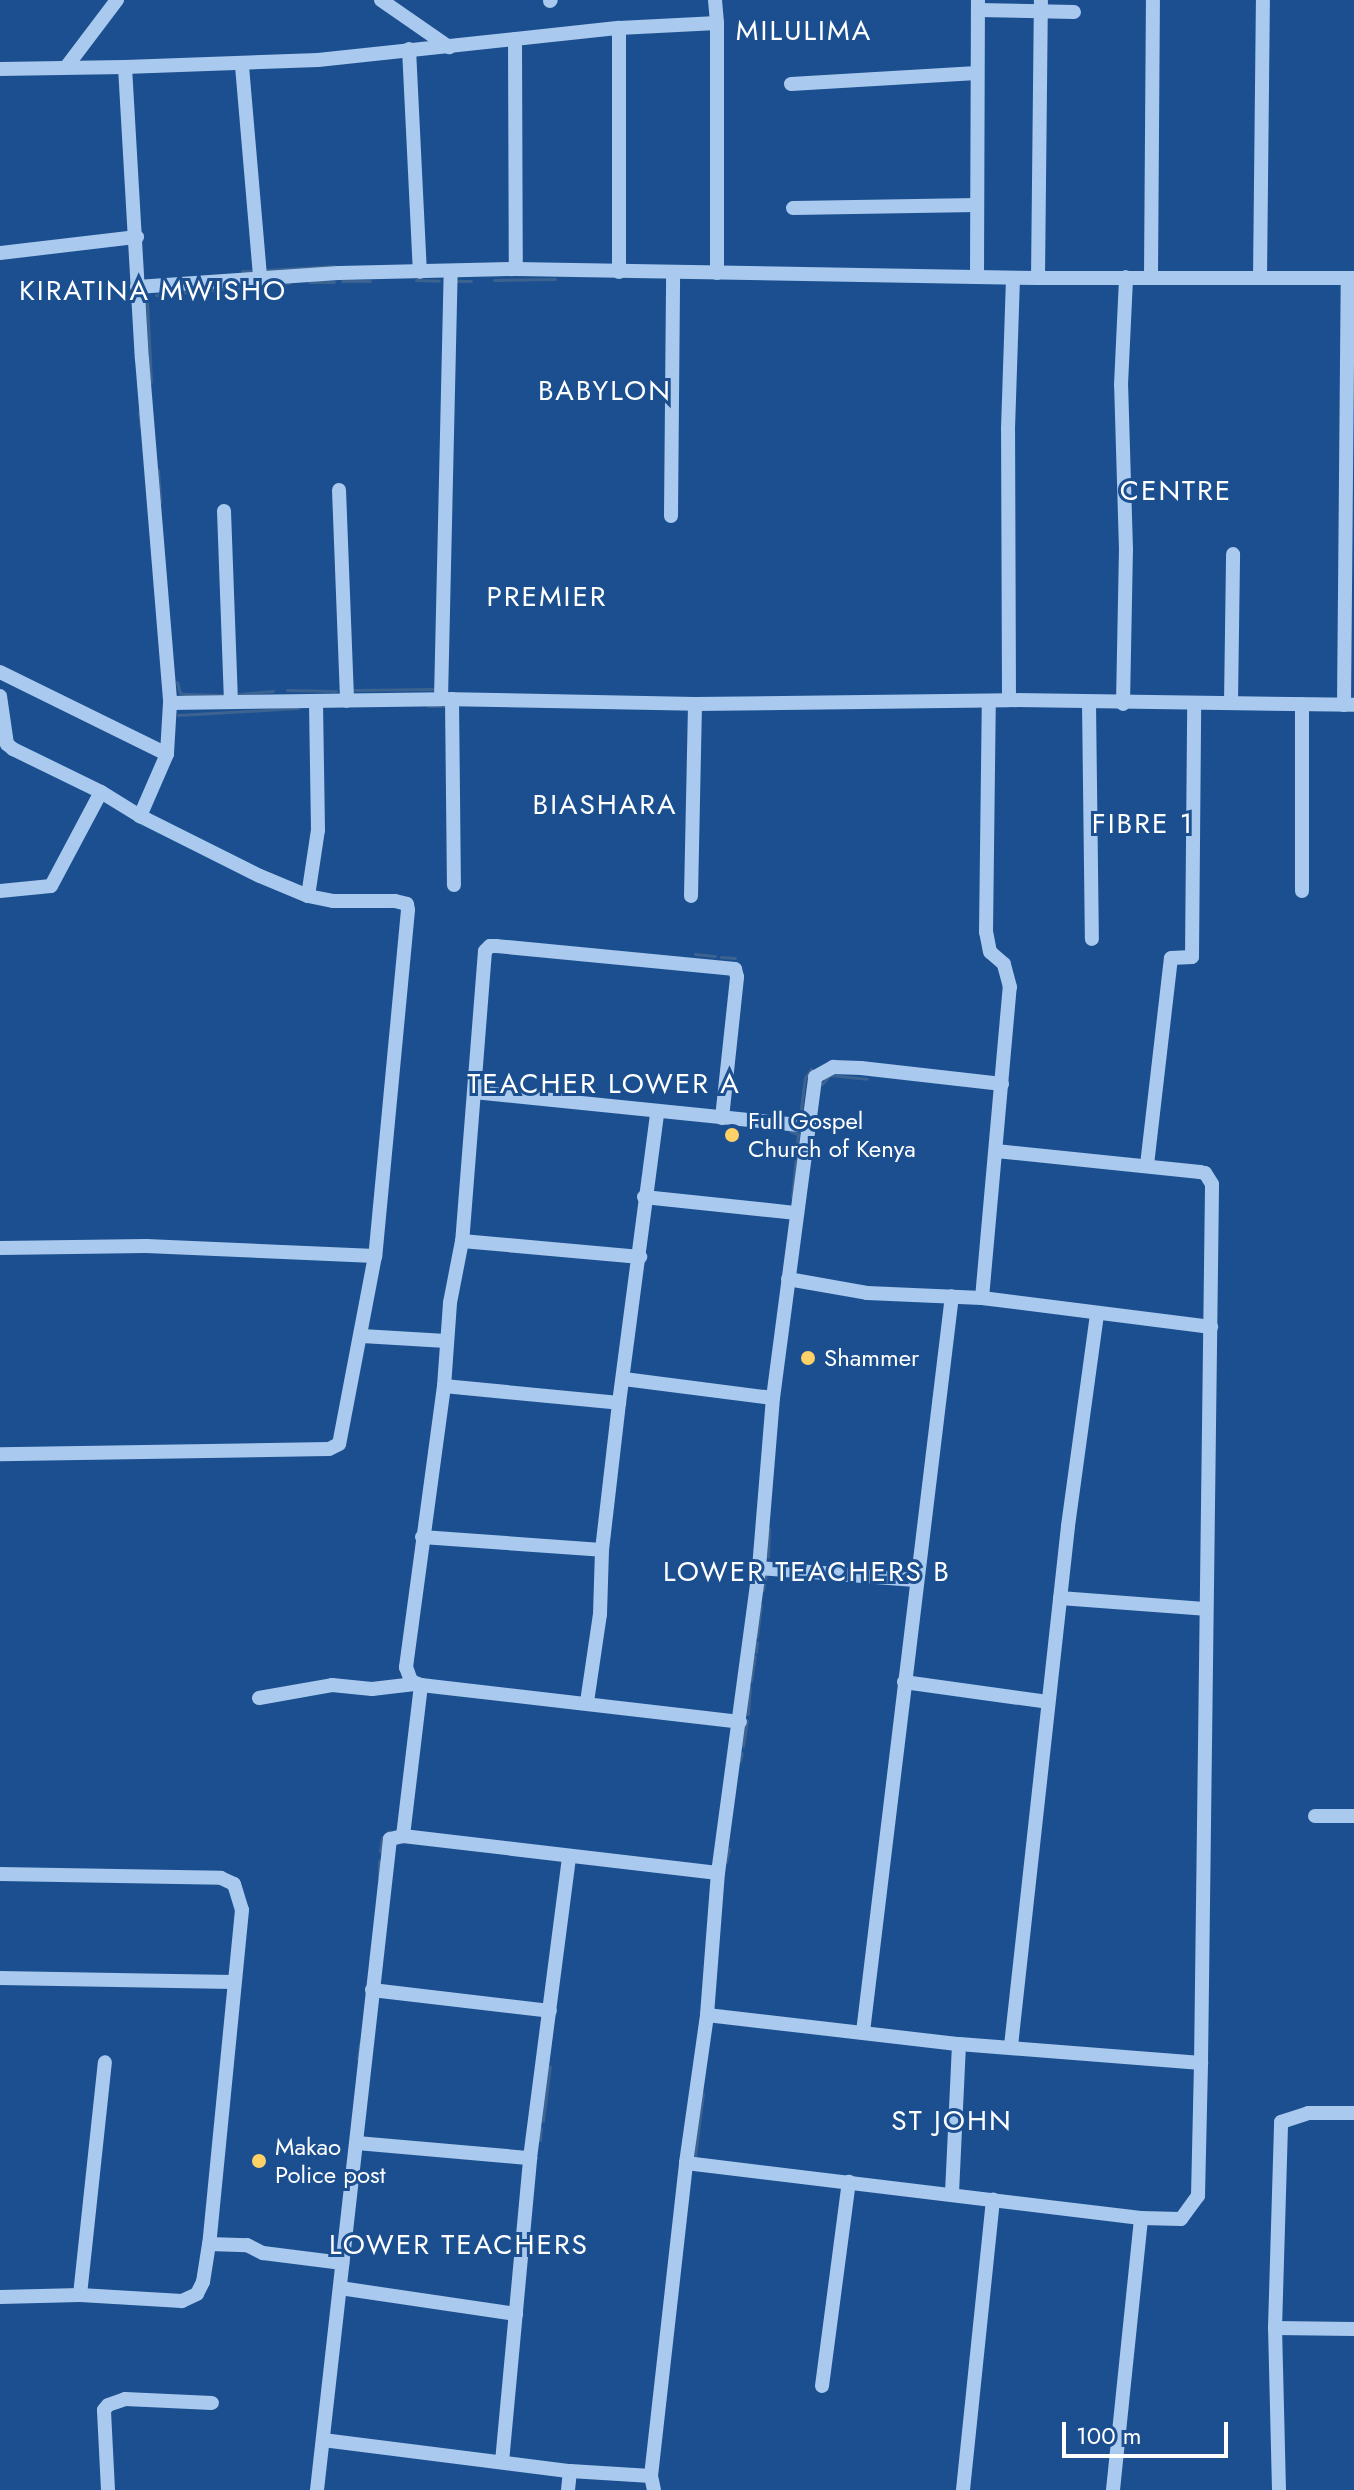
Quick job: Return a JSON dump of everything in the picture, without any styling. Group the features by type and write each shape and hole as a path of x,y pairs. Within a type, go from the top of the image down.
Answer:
{"street":[{"path":"67,66 117,0"},
{"path":"381,0 449,47"},
{"path":"715,0 717,273"},
{"path":"1151,277 1153,0"},
{"path":"1260,278 1263,0"},
{"path":"977,277 978,5 1041,5 1074,12"},
{"path":"1038,278 1041,5"},
{"path":"0,69 242,66 619,28 717,23"},
{"path":"619,28 619,272"},
{"path":"515,39 516,269"},
{"path":"409,49 420,272"},
{"path":"242,66 260,277"},
{"path":"125,67 137,237 137,287 170,703 167,754 140,816"},
{"path":"791,84 977,73"},
{"path":"793,208 977,205"},
{"path":"0,253 137,237"},
{"path":"137,287 260,277 516,269 1013,278 1351,278 1349,705 1009,700 695,704 447,699 170,703"},
{"path":"451,272 447,699 454,885"},
{"path":"671,516 673,273"},
{"path":"1123,704 1126,550 1121,385 1126,277"},
{"path":"1009,700 1008,429 1013,278"},
{"path":"339,490 347,701"},
{"path":"224,511 231,702"},
{"path":"1231,703 1233,554"},
{"path":"0,672 167,754"},
{"path":"0,696 7,744 101,792 140,816 260,876 308,896 333,901 395,901 407,904 408,910 375,1256 341,1437 335,1448 0,1454"},
{"path":"308,896 318,830 316,701"},
{"path":"982,1298 1009,974 1004,964 990,952 986,932 989,701"},
{"path":"1089,703 1092,939"},
{"path":"1147,1165 1171,958 1192,957 1194,703"},
{"path":"691,896 695,704"},
{"path":"1302,704 1302,891"},
{"path":"0,891 51,886 101,792"},
{"path":"403,1836 418,1685 406,1667 444,1386 446,1341 462,1241 485,951 490,946 735,969 737,977 722,1118"},
{"path":"323,2440 652,2483 686,2163 707,2015 718,1873 759,1568 773,1398 806,1126 815,1077 833,1067 1002,1084"},
{"path":"474,1092 806,1126"},
{"path":"587,1702 600,1614 602,1550 619,1403 657,1113"},
{"path":"686,2163 1141,2218 1181,2219 1198,2196 1213,1216 1210,1178 1205,1173 1147,1165 996,1151"},
{"path":"644,1197 797,1213"},
{"path":"462,1241 640,1257"},
{"path":"0,1248 146,1246 375,1256"},
{"path":"788,1279 867,1293 982,1298 1211,1327"},
{"path":"863,2032 915,1580 952,1296"},
{"path":"1011,2046 1060,1598 1097,1314"},
{"path":"362,1336 446,1341"},
{"path":"624,1379 773,1398"},
{"path":"444,1386 619,1403"},
{"path":"422,1537 602,1550"},
{"path":"759,1568 915,1580"},
{"path":"1060,1598 1205,1609"},
{"path":"904,1682 1048,1702"},
{"path":"259,1698 332,1685 372,1689 418,1685 587,1702 740,1722"},
{"path":"1315,1816 1354,1816"},
{"path":"317,2490 390,1839 403,1836 569,1858 718,1873"},
{"path":"502,2462 530,2158 569,1858"},
{"path":"0,1874 221,1878 234,1884 242,1910 209,2244 203,2282 197,2294 182,2301 80,2295 0,2297"},
{"path":"0,1978 233,1982"},
{"path":"372,1990 550,2011"},
{"path":"707,2015 959,2044 1201,2063"},
{"path":"952,2193 959,2044"},
{"path":"80,2295 105,2062"},
{"path":"1279,2490 1275,2328 1281,2122 1308,2113 1354,2113"},
{"path":"357,2143 530,2158"},
{"path":"822,2386 849,2182"},
{"path":"963,2490 993,2200"},
{"path":"1113,2490 1141,2218"},
{"path":"209,2244 247,2245 263,2253 342,2263"},
{"path":"340,2288 516,2314"},
{"path":"1275,2328 1354,2329"},
{"path":"108,2490 104,2410 108,2405 125,2399 212,2403"},
{"path":"568,2490 570,2471"}],"waterway":[{"path":"266,270 334,266"},
{"path":"242,271 254,271"},
{"path":"494,280 555,279"},
{"path":"416,280 439,281"},
{"path":"342,281 370,281"},
{"path":"457,281 471,281"},
{"path":"309,282 334,282"},
{"path":"156,295 289,283"},
{"path":"147,302 151,382"},
{"path":"139,412 141,428"},
{"path":"158,470 160,502"},
{"path":"177,682 180,693 225,695"},
{"path":"354,690 435,689"},
{"path":"287,690 336,691"},
{"path":"239,694 273,691"},
{"path":"428,706 445,706"},
{"path":"178,715 298,708"},
{"path":"695,954 715,956"},
{"path":"721,957 735,958"},
{"path":"800,1117 805,1078 811,1069"},
{"path":"822,1084 830,1075 867,1079"},
{"path":"790,1131 798,1134 792,1198"},
{"path":"768,1557 769,1529"},
{"path":"763,1590 766,1574"},
{"path":"757,1637 761,1605"},
{"path":"756,1652 757,1642"},
{"path":"751,1681 755,1656"},
{"path":"748,1714 750,1687"},
{"path":"743,1746 747,1720"},
{"path":"740,1761 742,1753"},
{"path":"380,1851 382,1838 389,1831"},
{"path":"726,1862 729,1849"},
{"path":"379,1861 379,1877"},
{"path":"358,2059 360,2043"},
{"path":"543,2121 550,2066"},
{"path":"695,2157 703,2093"},
{"path":"540,2140 541,2128"}],"place":[{"name":"Full Gospel Church of Kenya","path":"732,1135"},
{"name":"Shammer","path":"808,1358"},
{"name":"Makao Police post","path":"259,2161"}],"district":[{"name":"MILULIMA","path":"804,31"},
{"name":"KIRATINA MWISHO","path":"153,291"},
{"name":"BABYLON","path":"605,391"},
{"name":"CENTRE","path":"1176,491"},
{"name":"PREMIER","path":"547,597"},
{"name":"BIASHARA","path":"605,805"},
{"name":"FIBRE 1","path":"1143,824"},
{"name":"TEACHER LOWER A","path":"604,1084"},
{"name":"LOWER TEACHERS B","path":"807,1572"},
{"name":"ST JOHN","path":"952,2121"},
{"name":"LOWER TEACHERS","path":"459,2245"}]}
